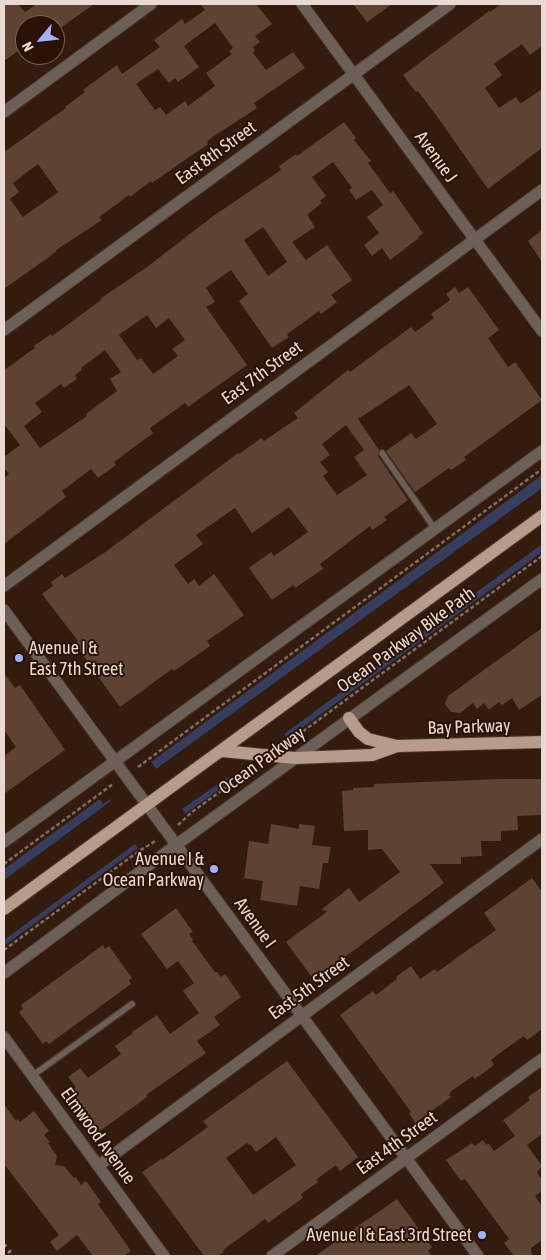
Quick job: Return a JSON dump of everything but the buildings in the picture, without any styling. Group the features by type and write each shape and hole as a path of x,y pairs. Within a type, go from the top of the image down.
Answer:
{"main road":[{"name":"Ocean Parkway","path":"4,909 542,516"},
{"name":"Bay Parkway","path":"349,718 359,732 368,739 397,746 542,742"},
{"name":"Bay Parkway","path":"222,751 295,758 372,755 397,746"}],"street":[{"path":"4,112 151,4"},
{"name":"Avenue J","path":"302,4 542,331"},
{"name":"East 8th Street","path":"4,330 450,4"},
{"name":"East 7th Street","path":"4,586 542,190"},
{"path":"4,842 542,451"},
{"name":"Ocean Parkway","path":"4,973 349,718 542,579"},
{"name":"Avenue I","path":"4,610 478,1256"},
{"name":"East 5th Street","path":"98,1166 542,839"},
{"name":"Elmwood Avenue","path":"4,1037 164,1256"},
{"name":"East 4th Street","path":"272,1256 542,1059"}],"lane":[{"path":"382,454 434,529"},
{"path":"32,1076 132,1004"}],"path":[{"path":"138,766 542,470"},
{"name":"Ocean Parkway Bike Path","path":"285,747 298,735 542,556"},
{"path":"180,824 192,812 232,783 262,765"},
{"path":"4,864 114,784"},
{"path":"4,950 139,851 155,842"}],"shaded area":[{"path":"542,475 542,488 156,769 151,762"},
{"path":"542,544 542,552 287,739 284,734"},
{"path":"228,777 231,781 185,814 182,809"},
{"path":"100,799 103,804 110,799 111,801 4,880 4,869"},
{"path":"135,844 138,848 4,946 4,940"}],"railway":[{"path":"4,1245 13,1256"}],"place":[{"name":"Avenue I & East 7th Street","path":"19,658"},
{"name":"Avenue I & Ocean Parkway","path":"214,869"},
{"name":"Avenue I & East 3rd Street","path":"482,1235"}]}
